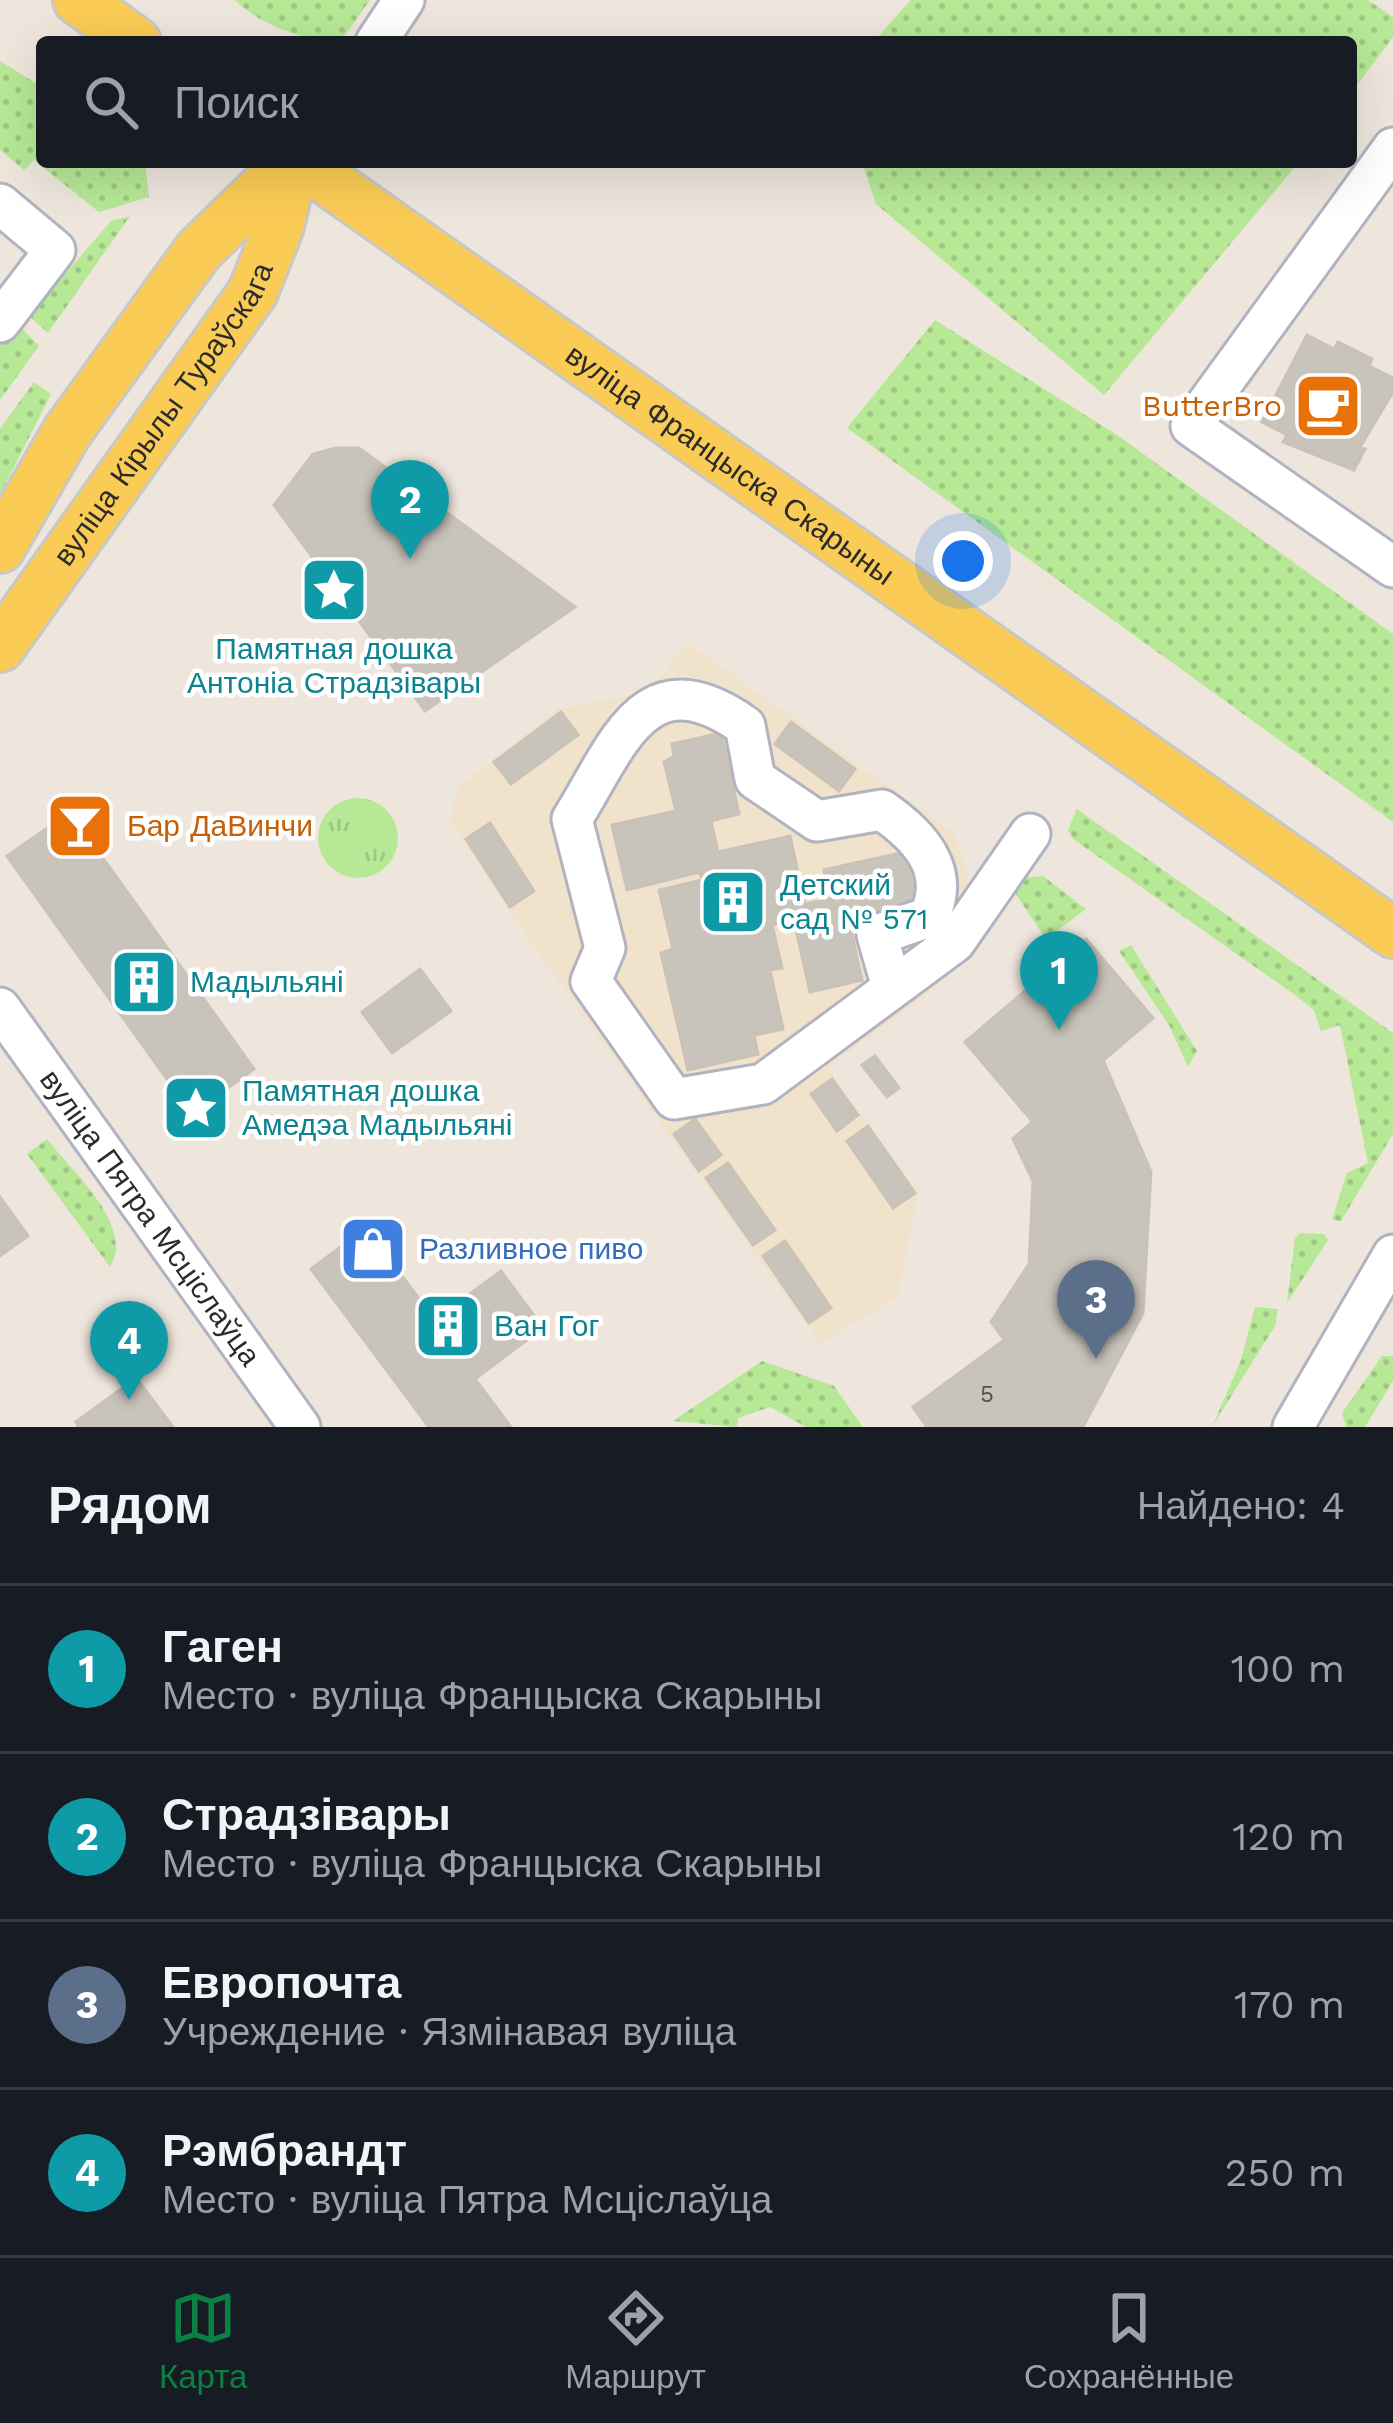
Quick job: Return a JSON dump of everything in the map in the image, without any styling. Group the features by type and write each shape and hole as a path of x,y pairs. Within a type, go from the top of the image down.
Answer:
{"main road":[{"path":"78,0 128,36"},
{"name":"вуліца Кірылы Тураўскага","path":"0,548 67,432 199,250 288,168"},
{"name":"вуліца Кірылы Тураўскага","path":"0,647 253,292 279,226 294,168"},
{"name":"вуліца Францыска Скарыны","path":"304,168 1393,933"}],"street":[{"path":"380,36 404,0"},
{"path":"1393,148 1192,426 1393,566"},
{"path":"0,204 55,250 0,322"},
{"path":"892,987 877,935 929,917 937,900 928,848 916,834 882,809 817,821 755,778 745,726 710,701 663,700 639,711 572,819 605,948 591,981 674,1100 763,1084 955,942 1030,834"},
{"name":"вуліца Пятра Мсціслаўца","path":"0,1008 301,1427"},
{"path":"1293,1427 1393,1255"}],"shaded area":[{"path":"687,642 955,834 971,884 940,932 911,953 935,989 828,1068 918,1192 898,1297 820,1344 527,938 449,820 459,786 558,709 650,691"}],"green space":[{"path":"235,0 370,0 344,36 303,36 257,17"},
{"path":"911,0 1368,0 1393,17 1393,37 1357,85 1357,36 878,36"},
{"path":"0,61 36,83 36,162 24,170 0,150"},
{"path":"44,168 146,168 149,197 99,212"},
{"path":"864,168 1294,168 1104,395 876,204"},
{"path":"130,216 48,333 29,316 111,221"},
{"path":"935,320 1120,437 1393,634 1393,822 847,428"},
{"path":"15,322 39,346 0,400 0,338"},
{"path":"34,382 51,394 0,495 0,429"},
{"path":"358,798 386,810 398,838 386,866 358,878 330,866 318,838 330,810"},
{"path":"1077,809 1393,1033 1393,1134 1341,1221 1332,1220 1347,1173 1368,1163 1340,1025 1321,1031 1314,1010 1295,995 1073,839 1068,830"},
{"path":"1043,876 1086,909 1046,939 1013,890 1023,878"},
{"path":"1131,945 1197,1051 1188,1067 1169,1025 1119,951"},
{"path":"47,1139 108,1217 116,1251 110,1267 27,1154"},
{"path":"1300,1233 1324,1234 1328,1240 1287,1303 1295,1238"},
{"path":"1255,1307 1278,1309 1275,1326 1212,1427 1241,1360"},
{"path":"1382,1356 1393,1356 1393,1381 1365,1427 1346,1427 1342,1413"},
{"path":"762,1361 834,1386 863,1427 806,1427 770,1407 738,1418 737,1427 673,1421"}],"building":[{"path":"1307,335 1334,349 1338,342 1372,359 1369,366 1393,378 1393,392 1360,447 1365,449 1354,470 1283,442 1287,435 1262,422"},
{"path":"359,448 575,607 425,711 274,505 313,454"},
{"path":"561,712 578,735 511,784 494,762"},
{"path":"791,722 855,769 839,791 775,744"},
{"name":"Детский сад № 571","path":"721,733 739,814 711,821 718,852 790,836 805,904 830,899 824,870 905,852 916,898 903,901 905,908 849,921 862,980 810,992 794,921 772,925 782,968 770,970 783,1029 754,1035 758,1054 688,1070 661,953 673,949 659,890 702,880 700,872 627,890 612,825 676,811 664,762 674,756 672,744"},
{"name":"Мадыльяні","path":"70,812 254,1069 192,1114 7,856"},
{"path":"490,823 534,891 510,907 466,839"},
{"path":"1086,939 1153,1018 1032,1121 965,1042"},
{"path":"420,969 451,1011 392,1053 362,1012"},
{"path":"875,1056 899,1088 887,1097 862,1065"},
{"path":"1103,1060 1151,1172 1143,1313 1083,1427 1069,1427 991,1322 1029,1264 1033,1181 1013,1139"},
{"path":"832,1079 858,1115 837,1131 811,1094"},
{"path":"695,1119 721,1155 699,1171 674,1134"},
{"path":"868,1126 915,1193 893,1208 847,1141"},
{"path":"728,1163 775,1230 753,1245 706,1178"},
{"path":"0,1197 28,1236 0,1256"},
{"name":"Ван Гог","path":"366,1228 426,1308 420,1312 429,1324 501,1271 543,1328 475,1379 511,1427 429,1427 311,1269"},
{"path":"785,1241 831,1308 809,1323 763,1256"},
{"path":"1004,1340 1069,1427 927,1427 913,1407"},
{"path":"136,1378 173,1427 79,1427 76,1422"}],"place":[{"name":"ButterBro","path":"1328,406"},
{"name":"Страдзівары","path":"410,559"},
{"name":"Памятная дошка Антоніа Страдзівары","path":"334,590"},
{"name":"Бар ДаВинчи","path":"80,826"},
{"name":"Детский сад № 571","path":"733,902"},
{"name":"Мадыльяні","path":"144,982"},
{"name":"Гаген","path":"1059,1030"},
{"name":"Памятная дошка Амедэа Мадыльяні","path":"196,1108"},
{"name":"Разливное пиво","path":"373,1249"},
{"name":"Ван Гог","path":"448,1326"},
{"name":"Европочта","path":"1096,1359"},
{"name":"Рэмбрандт","path":"129,1400"}]}
